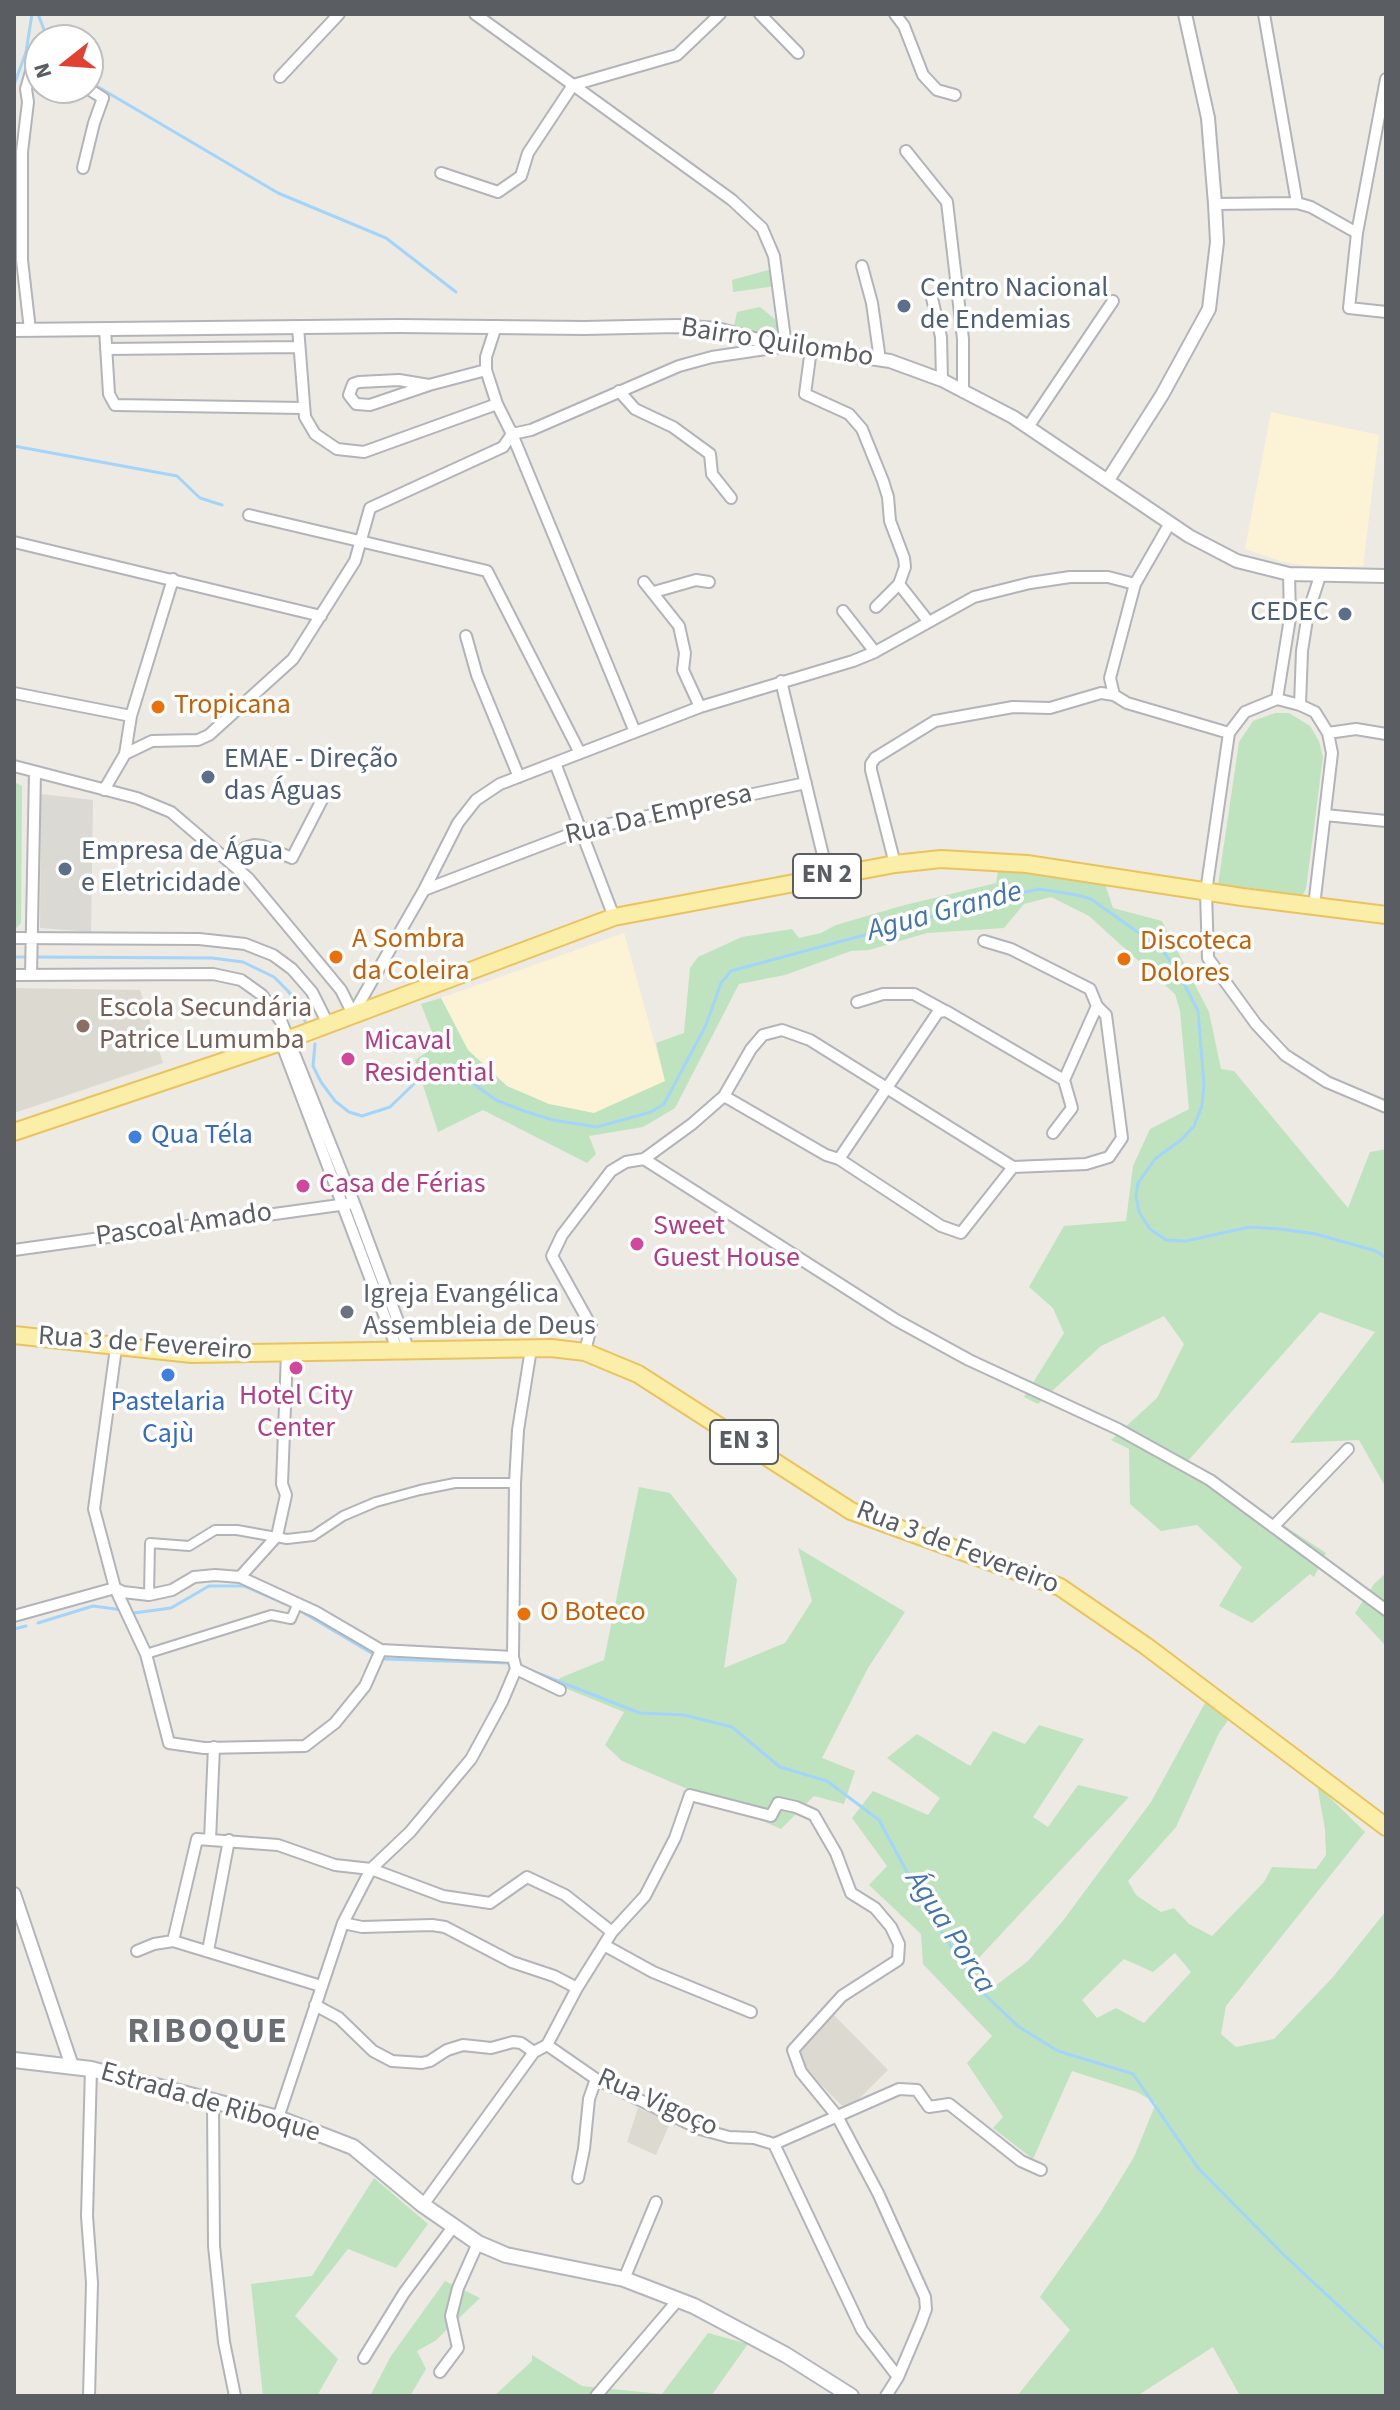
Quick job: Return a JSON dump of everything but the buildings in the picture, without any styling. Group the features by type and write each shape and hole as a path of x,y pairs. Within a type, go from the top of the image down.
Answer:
{"main road":[{"name":"EN 2","path":"285,1040 614,917 895,864 941,859 1027,864 1206,892 1386,915"},
{"path":"14,1132 285,1040"},
{"name":"Rua 3 de Fevereiro","path":"14,1335 192,1354 531,1349 585,1352 638,1374 851,1511 1060,1587 1146,1646 1386,1827"},
{"name":"Estrada de Riboque","path":"14,2060 91,2069 278,2118 353,2147 423,2205 478,2243 506,2255 624,2279 678,2300 786,2355 851,2396"}],"street":[{"path":"280,77 339,14"},
{"path":"125,754 152,741 198,740 209,735 293,659 355,561 370,508 503,447 512,434 531,430 690,363 786,346 774,256 762,228 732,200 475,14"},
{"path":"441,173 498,192 521,176 528,153 573,85 677,55 720,14"},
{"path":"760,14 798,53"},
{"path":"895,14 904,26 923,75 937,90 955,95"},
{"path":"1108,480 1162,395 1209,309 1217,242 1215,204 1208,118 1185,14"},
{"path":"1264,14 1297,203"},
{"path":"1386,79 1357,233 1349,308 1386,312"},
{"path":"28,104 22,152 22,260 30,330"},
{"path":"83,168 101,104"},
{"path":"906,151 947,202 963,339 963,390"},
{"path":"1215,204 1297,203 1311,207 1357,233"},
{"path":"862,266 872,303 880,360"},
{"path":"932,298 941,337 942,380"},
{"path":"1028,427 1113,301"},
{"path":"496,326 488,345 486,370 497,404 635,732"},
{"path":"298,327 303,408 309,426 321,440 337,449 355,453 374,449 497,404"},
{"name":"Bairro Quilombo","path":"14,330 700,327 786,346 880,360 942,380 1028,427 1225,557 1289,574 1386,576"},
{"path":"105,329 109,394 115,405 303,408"},
{"path":"106,349 299,347"},
{"path":"811,349 805,394 849,414 862,429 888,497 890,521 904,558 905,567 899,584 876,607"},
{"path":"429,385 399,380 359,382 353,384 349,395 356,404 370,405 486,370"},
{"path":"619,391 635,409 673,427 710,454 712,474 731,498"},
{"path":"249,515 487,571 580,753"},
{"path":"1114,695 1110,678 1135,584 1170,523"},
{"path":"14,542 321,616"},
{"path":"1277,699 1290,618 1289,574"},
{"path":"1300,705 1304,638 1320,576"},
{"path":"353,1014 424,890 458,823 476,800 500,784 700,707 875,652 974,597 1070,577 1108,577 1135,584"},
{"path":"104,790 125,754 131,716 173,579"},
{"path":"654,592 696,580 709,582"},
{"path":"644,582 679,626 685,653 683,670 700,707"},
{"path":"899,584 928,621"},
{"path":"843,611 875,652"},
{"path":"466,636 477,675 519,777"},
{"path":"781,681 828,876"},
{"path":"14,693 131,716"},
{"path":"895,864 871,764 875,758 935,721 1013,707 1050,708 1101,693 1229,733"},
{"path":"1314,906 1332,753 1328,733 1315,712 1277,699 1245,712 1229,733 1206,892 1208,958 1256,1024 1285,1055 1327,1082 1386,1107"},
{"path":"1328,733 1356,729 1386,734"},
{"path":"555,763 614,917"},
{"path":"14,766 161,806 248,878 341,990 353,1014"},
{"path":"31,971 35,772"},
{"name":"Rua Da Empresa","path":"424,890 581,830 806,783"},
{"path":"230,861 245,848 254,845 292,858 324,796"},
{"path":"1325,815 1386,821"},
{"path":"14,938 199,939 245,944 273,955 292,969 312,992 328,1024"},
{"path":"585,1352 591,1326 552,1256 562,1235 611,1171 626,1162 644,1159 724,1096 751,1049 763,1035 782,1030 810,1040 1013,1167 1086,1164 1109,1157 1122,1138 1106,1015 1097,1006 1090,989 1011,949 984,941"},
{"path":"14,975 31,971 213,974 241,980 262,995 282,1023 285,1040 342,1204 403,1350"},
{"path":"857,1002 883,994 914,994 1064,1080"},
{"path":"1053,1133 1072,1108 1064,1080 1097,1006"},
{"path":"839,1159 938,1012 946,1011"},
{"path":"285,1040 354,1203 403,1350"},
{"path":"724,1096 826,1155 839,1159 941,1226 961,1233 1013,1167"},
{"path":"644,1159 896,1320 969,1360 1118,1429 1210,1480 1386,1610"},
{"name":"Pascoal Amado","path":"14,1250 354,1203"},
{"path":"116,1348 94,1509 115,1588 146,1654 169,1743 214,1747 305,1746 335,1723 365,1686 381,1650"},
{"path":"278,2118 343,1923 371,1869 410,1832 471,1759 516,1669 513,1657 515,1483 518,1430 531,1349"},
{"path":"240,1577 277,1536 286,1495 282,1484 287,1353"},
{"path":"1273,1527 1348,1449"},
{"path":"149,1595 150,1543 189,1546 215,1530 287,1539 313,1536 343,1516 420,1490 455,1483 515,1483"},
{"path":"14,1616 115,1588 149,1595 172,1590 194,1577 240,1577 298,1603 381,1650 513,1657"},
{"path":"146,1654 271,1615 291,1619 298,1603"},
{"path":"516,1669 560,1690"},
{"path":"210,1840 214,1747"},
{"path":"423,2205 534,2052 547,2045 577,1988 612,1932 645,1896 675,1838 690,1795 771,1816 778,1803 814,1815 836,1853 851,1893 875,1908 891,1927 899,1944 898,1960 842,1996 793,2050 801,2072 837,2116 878,2193 925,2297 926,2309 898,2377 886,2396"},
{"path":"173,1941 197,1839 278,1845 335,1865 371,1869 443,1896 490,1903 527,1877 565,1895 612,1932"},
{"path":"208,1951 229,1840"},
{"path":"14,1894 72,2066"},
{"path":"343,1923 362,1927 445,1927 512,1962 554,1976 577,1988"},
{"path":"137,1951 173,1941 321,1986"},
{"path":"604,1945 653,1972 751,2012"},
{"path":"315,2005 339,2018 373,2051 392,2061 422,2063 463,2045 491,2048 513,2042 521,2043 534,2052"},
{"name":"Rua Vigoço","path":"547,2045 596,2079 714,2134 754,2138 774,2144"},
{"path":"89,2396 92,2283 87,2216 91,2069"},
{"path":"578,2178 589,2099 596,2079"},
{"path":"898,2377 862,2330 774,2144 899,2089 917,2090 929,2107 949,2104 1021,2161 1041,2170"},
{"path":"213,2101 214,2246 224,2342 235,2396"},
{"path":"624,2279 656,2202"},
{"path":"364,2358 404,2293 453,2227"},
{"path":"440,2372 458,2348 451,2316 458,2288 478,2243"},
{"path":"596,2396 678,2300"}],"shaded area":[{"path":"1271,412 1379,435 1363,566 1320,568 1284,562 1245,549"},
{"path":"41,794 93,800 91,932 40,928"},
{"path":"624,933 665,1081 594,1113 549,1104 507,1086 468,1050 441,998"},
{"name":"Escola Secundária Patrice Lumumba","path":"14,988 140,990 163,1063 14,1113"},
{"path":"831,2012 888,2070 847,2111 790,2053"},
{"path":"638,2108 671,2121 656,2155 627,2142"}],"green space":[{"path":"772,269 776,286 733,292 732,280"},
{"path":"760,307 781,324 781,341 734,326 737,312"},
{"path":"1275,713 1289,713 1310,726 1319,741 1323,757 1306,889 1302,896 1218,885 1239,742 1253,721"},
{"path":"14,782 22,786 21,923 16,928"},
{"path":"1000,859 1100,869 1113,908 1162,921 1209,1012 1221,1069 1234,1071 1348,1208 1370,1152 1386,1149 1386,1488 1359,1440 1290,1443 1375,1332 1320,1312 1187,1462 1326,1553 1314,1577 1310,1574 1252,1623 1219,1606 1242,1567 1197,1525 1161,1531 1130,1504 1129,1449 1111,1440 1157,1398 1184,1344 1164,1316 1101,1346 1038,1404 1024,1397 1064,1333 1053,1308 1029,1287 1064,1226 1126,1221 1133,1166 1150,1129 1189,1109 1180,1011 1175,994 1089,916 1051,897 1024,904 1004,928 927,933 869,950 851,951 785,975 739,984 675,1108 643,1127 589,1136 596,1154 587,1163 483,1110 438,1132 415,1060 437,1045 421,1004 441,998 468,1050 507,1086 549,1104 594,1113 665,1081 656,1043 684,1033 690,968 698,957 742,937 792,929 799,938 901,906 996,883"},
{"path":"639,1487 670,1493 737,1579 724,1668 785,1643 812,1601 798,1548 905,1612 868,1668 822,1758 855,1771 844,1804 814,1796 781,1829 622,1761 605,1745 624,1712 555,1684 560,1678 604,1660"},
{"path":"1386,1573 1386,1646 1355,1613 1374,1584"},
{"path":"1205,1703 1229,1719 1219,1733 1176,1827 1128,1881 1136,1895 1161,1912 1174,1908 1189,1924 1212,1936 1264,1882 1272,1867 1316,1869 1326,1855 1317,1785 1365,1832 1226,2006 1221,2034 1236,2047 1274,2039 1333,1977 1386,1911 1386,2396 1240,2396 1213,2347 1137,2396 1017,2396 1070,2330 1040,2297 1101,2211 1134,2157 1156,2103 1137,2092 1072,2071 1033,2159 993,2128 1003,2117 967,2063 992,2036 923,1964 921,1934 869,1885 887,1866 852,1818 873,1791 928,1815 940,1798 887,1758 917,1734 970,1766 993,1731 1025,1744 1039,1725 1084,1739 1033,1817 1048,1827 1078,1785 1129,1797 975,1962 991,1989 1028,1961 1062,1922 1151,1802","holes":["1175,1953 1191,1972 1144,2023 1116,2008 1097,2018 1082,2000 1124,1959 1153,1972"]},
{"path":"374,2178 428,2224 396,2268 348,2249 295,2316 338,2359 317,2396 263,2396 251,2284 312,2276"},
{"path":"445,2281 480,2298 435,2341 417,2351 426,2369 410,2396 370,2396 391,2356"},
{"path":"708,2333 748,2344 711,2396 494,2396 532,2361 532,2355 582,2386 662,2394"}],"waterway":[{"path":"14,85 26,52 32,14"},
{"path":"38,14 42,24"},
{"path":"104,90 278,193 386,238 456,292"},
{"path":"14,446 177,476 200,498 222,505"},
{"name":"Agua Grande","path":"315,1044 313,1066 321,1082 335,1101 349,1112 362,1116 390,1107 421,1077 432,1070 445,1068 457,1072 496,1100 524,1111 553,1120 597,1127 651,1112 664,1104 706,1025 721,983 731,971 1016,894 1039,889 1077,895 1091,899 1160,948 1176,968 1198,1011 1204,1084 1202,1106 1194,1126 1155,1159 1138,1183 1136,1196 1139,1212 1150,1229 1166,1240 1186,1241 1250,1227 1280,1229 1316,1234 1376,1251 1386,1258"},
{"path":"14,957 28,957"},
{"path":"35,957 212,958 243,962 274,977 299,1005 306,1024"},
{"path":"134,1613 171,1608 209,1586 244,1586 292,1607"},
{"path":"38,1623 93,1606 123,1610"},
{"path":"297,1609 373,1654"},
{"path":"14,1629 26,1626"},
{"path":"384,1659 508,1663"},
{"name":"Água Porca","path":"527,1669 640,1713 684,1715 732,1727 780,1767 827,1781 879,1820 927,1909 978,1988 1019,2027 1058,2051 1133,2074 1198,2168 1284,2255 1386,2350"}],"place":[{"name":"Centro Nacional de Endemias","path":"904,306"},
{"name":"CEDEC","path":"1345,614"},
{"name":"Tropicana","path":"158,707"},
{"name":"EMAE - Direção das Águas","path":"208,777"},
{"name":"Empresa de Água e Eletricidade","path":"65,869"},
{"name":"A Sombra da Coleira","path":"336,957"},
{"name":"Discoteca Dolores","path":"1124,959"},
{"name":"Escola Secundária Patrice Lumumba","path":"83,1026"},
{"name":"Micaval Residential","path":"348,1059"},
{"name":"Qua Téla","path":"135,1137"},
{"name":"Casa de Férias","path":"303,1186"},
{"name":"Sweet Guest House","path":"637,1244"},
{"name":"Igreja Evangélica Assembleia de Deus","path":"347,1312"},
{"name":"Hotel City Center","path":"296,1368"},
{"name":"Pastelaria Cajù","path":"168,1375"},
{"name":"O Boteco","path":"524,1614"}],"district":[{"name":"RIBOQUE","path":"208,2034"}]}
